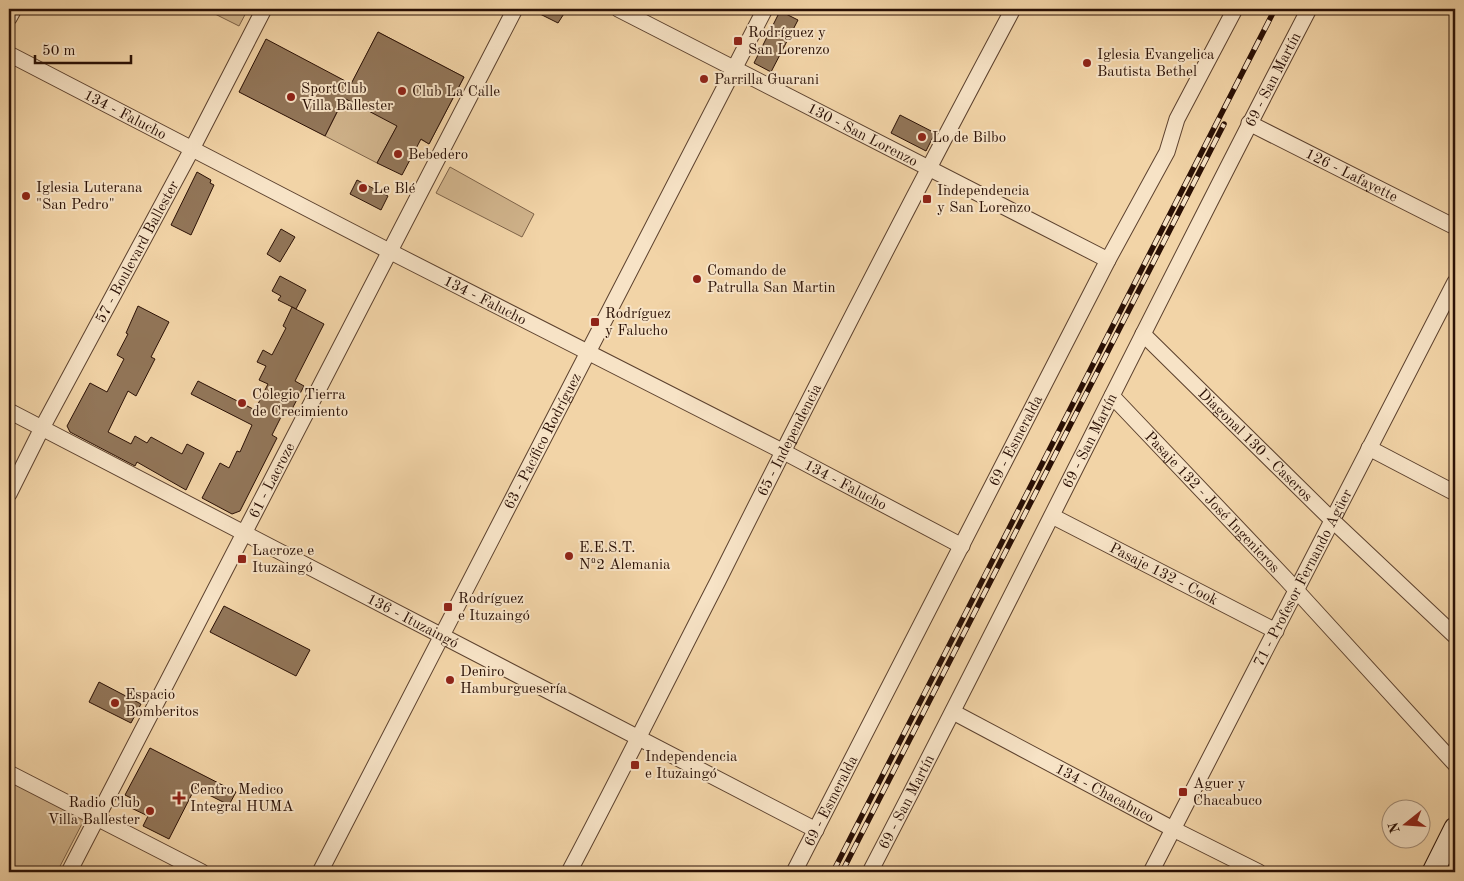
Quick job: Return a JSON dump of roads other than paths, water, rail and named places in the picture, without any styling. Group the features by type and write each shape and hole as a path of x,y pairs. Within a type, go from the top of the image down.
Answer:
{"street":[{"path":"9,18 14,9"},
{"name":"57 - Boulevard Ballester","path":"9,494 42,428 192,149 264,9"},
{"name":"61 - Lacroze","path":"69,872 514,9"},
{"name":"130 - San Lorenzo","path":"618,9 1108,260"},
{"name":"63 - Pacífico Rodríguez","path":"320,872 765,9"},
{"name":"65 - Independencia","path":"570,872 929,167 1013,9"},
{"name":"69 - Esmeralda","path":"794,872 1108,260 1167,152 1177,119 1234,9"},
{"path":"1167,152 1242,9"},
{"name":"69 - San Martín","path":"870,872 953,712 1249,123 1309,9"},
{"name":"134 - Falucho","path":"9,54 389,251 784,452 962,546"},
{"name":"126 - Lafayette","path":"1249,123 1455,227"},
{"name":"71 - Profesor Fernando Agüer","path":"1151,872 1455,282"},
{"name":"Diagonal 130 - Caseros","path":"1144,334 1333,521 1455,636"},
{"name":"Pasaje 132 - José Ingenieros","path":"1112,396 1297,591 1455,764"},
{"name":"136 - Ituzaingó","path":"9,411 816,830"},
{"path":"1369,448 1455,493"},
{"name":"Pasaje 132 - Cook","path":"1052,516 1276,631"},
{"name":"134 - Chacabuco","path":"953,712 1173,829 1259,872"},
{"path":"9,773 202,872"},
{"path":"1433,872 1455,828"}],"railway":[{"path":"833,872 1275,9"},
{"path":"842,872 1224,124"}],"place":[{"name":"Rodríguez y San Lorenzo","path":"738,41"},
{"name":"Iglesia Evangelica Bautista Bethel","path":"1087,63"},
{"name":"Parrilla Guarani","path":"704,79"},
{"name":"Club La Calle","path":"402,91"},
{"name":"SportClub Villa Ballester","path":"291,97"},
{"name":"Lo de Bilbo","path":"922,137"},
{"name":"Bebedero","path":"398,154"},
{"name":"Le Blé","path":"363,188"},
{"name":"Iglesia Luterana \"San Pedro\"","path":"26,196"},
{"name":"Independencia y San Lorenzo","path":"927,199"},
{"name":"Comando de Patrulla San Martin","path":"697,279"},
{"name":"Rodríguez y Falucho","path":"595,322"},
{"name":"Colegio Tierra de Crecimiento","path":"242,403"},
{"name":"E.E.S.T. Nº2 Alemania","path":"569,556"},
{"name":"Lacroze e Ituzaingó","path":"242,559"},
{"name":"Rodríguez e Ituzaingó","path":"448,607"},
{"name":"Deniro Hamburguesería","path":"450,680"},
{"name":"Espacio Bomberitos","path":"115,703"},
{"name":"Independencia e Ituzaingó","path":"635,765"},
{"name":"Aguer y Chacabuco","path":"1183,792"},
{"name":"Centro Medico Integral HUMA","path":"179,798"},
{"name":"Radio Club Villa Ballester","path":"150,811"}]}
